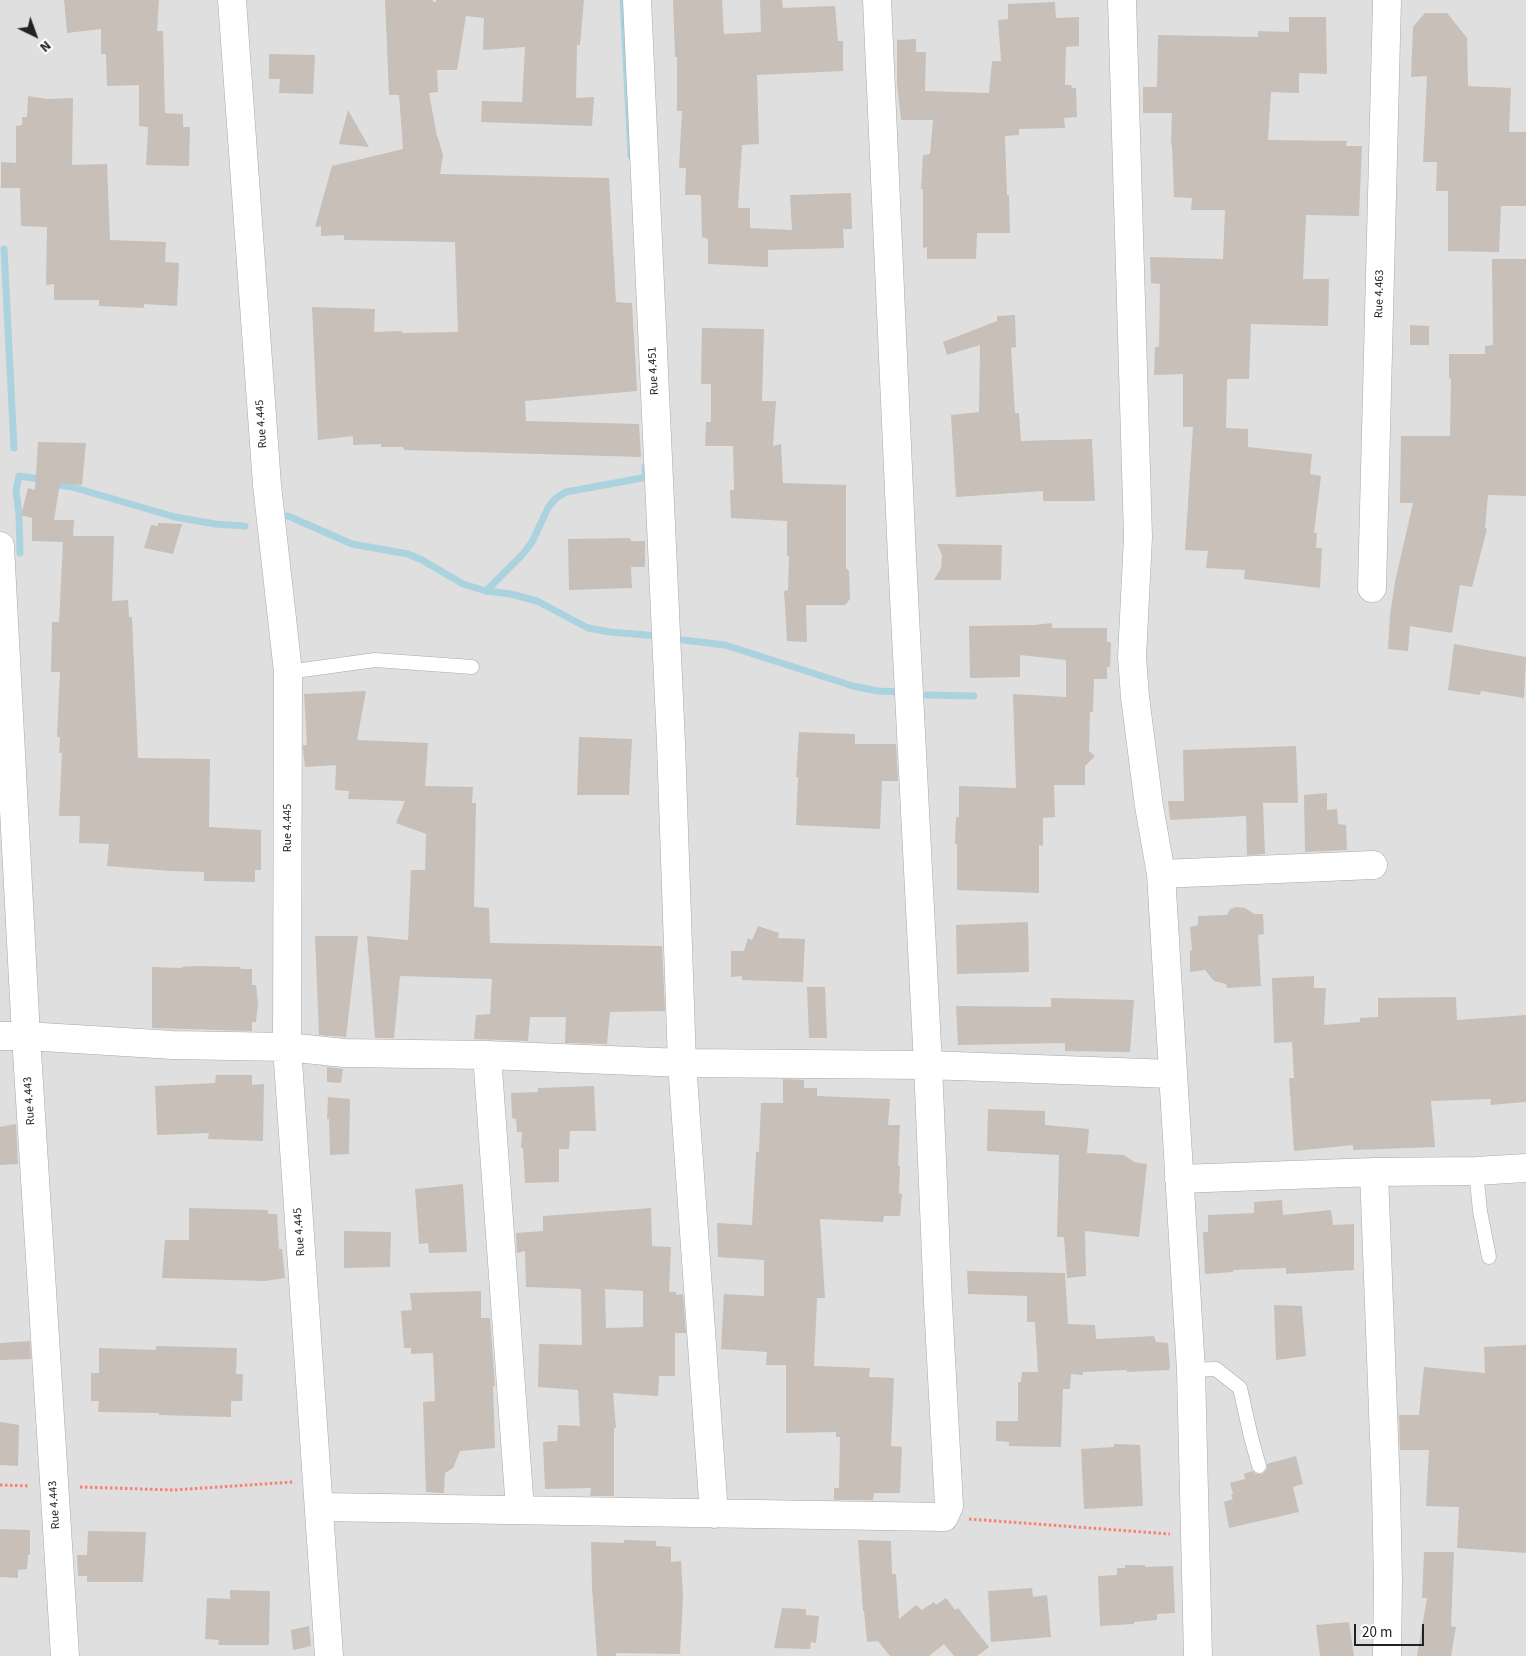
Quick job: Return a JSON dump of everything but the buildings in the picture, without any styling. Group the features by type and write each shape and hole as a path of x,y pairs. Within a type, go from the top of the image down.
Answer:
{"street":[{"name":"Rue 4.445","path":"232,0 267,485 288,672 287,1047 329,1656"},
{"name":"Rue 4.451","path":"637,0 671,743 682,1063 714,1514"},
{"path":"318,1494 520,1510 714,1514 944,1517 949,1506 901,547 877,0"},
{"path":"1122,0 1138,537 1132,657 1136,706 1149,806 1161,874 1191,1370 1198,1656"},
{"name":"Rue 4.463","path":"1372,588 1387,0"},
{"name":"Rue 4.443","path":"0,546 13,1036 54,1487 65,1656"},
{"path":"1161,874 1373,865"},
{"path":"13,1036 173,1045 287,1047 344,1053 487,1055 682,1063 928,1065 1172,1074"},
{"path":"487,1055 520,1510"},
{"path":"1179,1179 1526,1168"},
{"path":"1374,1172 1386,1481 1387,1656"}],"lane":[{"path":"288,672 375,660 472,667"},
{"path":"1476,1171 1480,1211 1489,1257"},
{"path":"1191,1370 1216,1369 1240,1388 1259,1466"}],"path":[{"path":"0,1485 318,1494"},
{"path":"944,1517 1195,1536"}],"shaded area":[{"path":"0,0 1526,0 1526,1656 0,1656"}],"waterway":[{"path":"623,0 631,156"},
{"path":"4,249 14,448"},
{"path":"486,591 523,554 532,542 548,508 555,499 566,492 642,478 645,476 645,467"},
{"path":"20,553 19,514 16,491 19,476 72,487 175,517 215,524 245,526"},
{"path":"288,516 352,544 408,554 463,584 486,591 511,594 537,601 588,628 658,636"},
{"path":"683,640 725,645 853,686 878,691 901,692"},
{"path":"927,695 974,696"}]}
